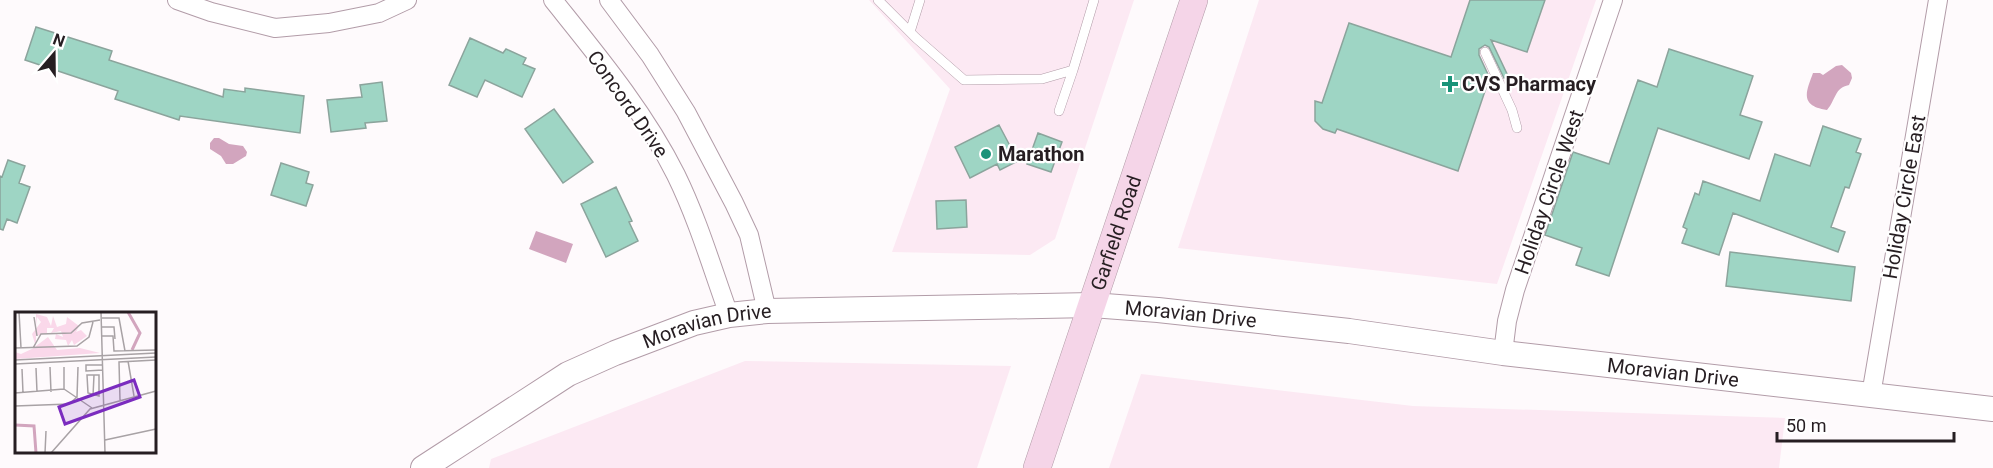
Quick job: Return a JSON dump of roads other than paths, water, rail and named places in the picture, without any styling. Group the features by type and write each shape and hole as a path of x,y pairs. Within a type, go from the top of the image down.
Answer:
{"main road":[{"name":"Garfield Road","path":"1037,468 1194,0"}],"street":[{"path":"177,0 211,12 275,28 329,23 380,13 407,0"},
{"name":"Concord Drive","path":"553,0 650,129 696,219 729,315"},
{"name":"Concord Drive","path":"609,0 650,55 686,112 734,203 749,235 767,310"},
{"name":"Holiday Circle West","path":"1503,353 1507,321 1515,290 1614,0"},
{"name":"Holiday Circle East","path":"1871,395 1938,0"},
{"name":"Moravian Drive","path":"423,468 568,374 658,335 694,323 767,310 1092,305 1349,331 1503,353 1993,409"}],"lane":[{"path":"878,0 964,80 1042,79 1072,70"},
{"path":"910,32 920,0"},
{"path":"1059,111 1094,0"},
{"path":"1485,52 1512,110 1516,128"}],"place":[{"name":"CVS Pharmacy","path":"1450,84"},
{"name":"Marathon","path":"986,154"}]}
